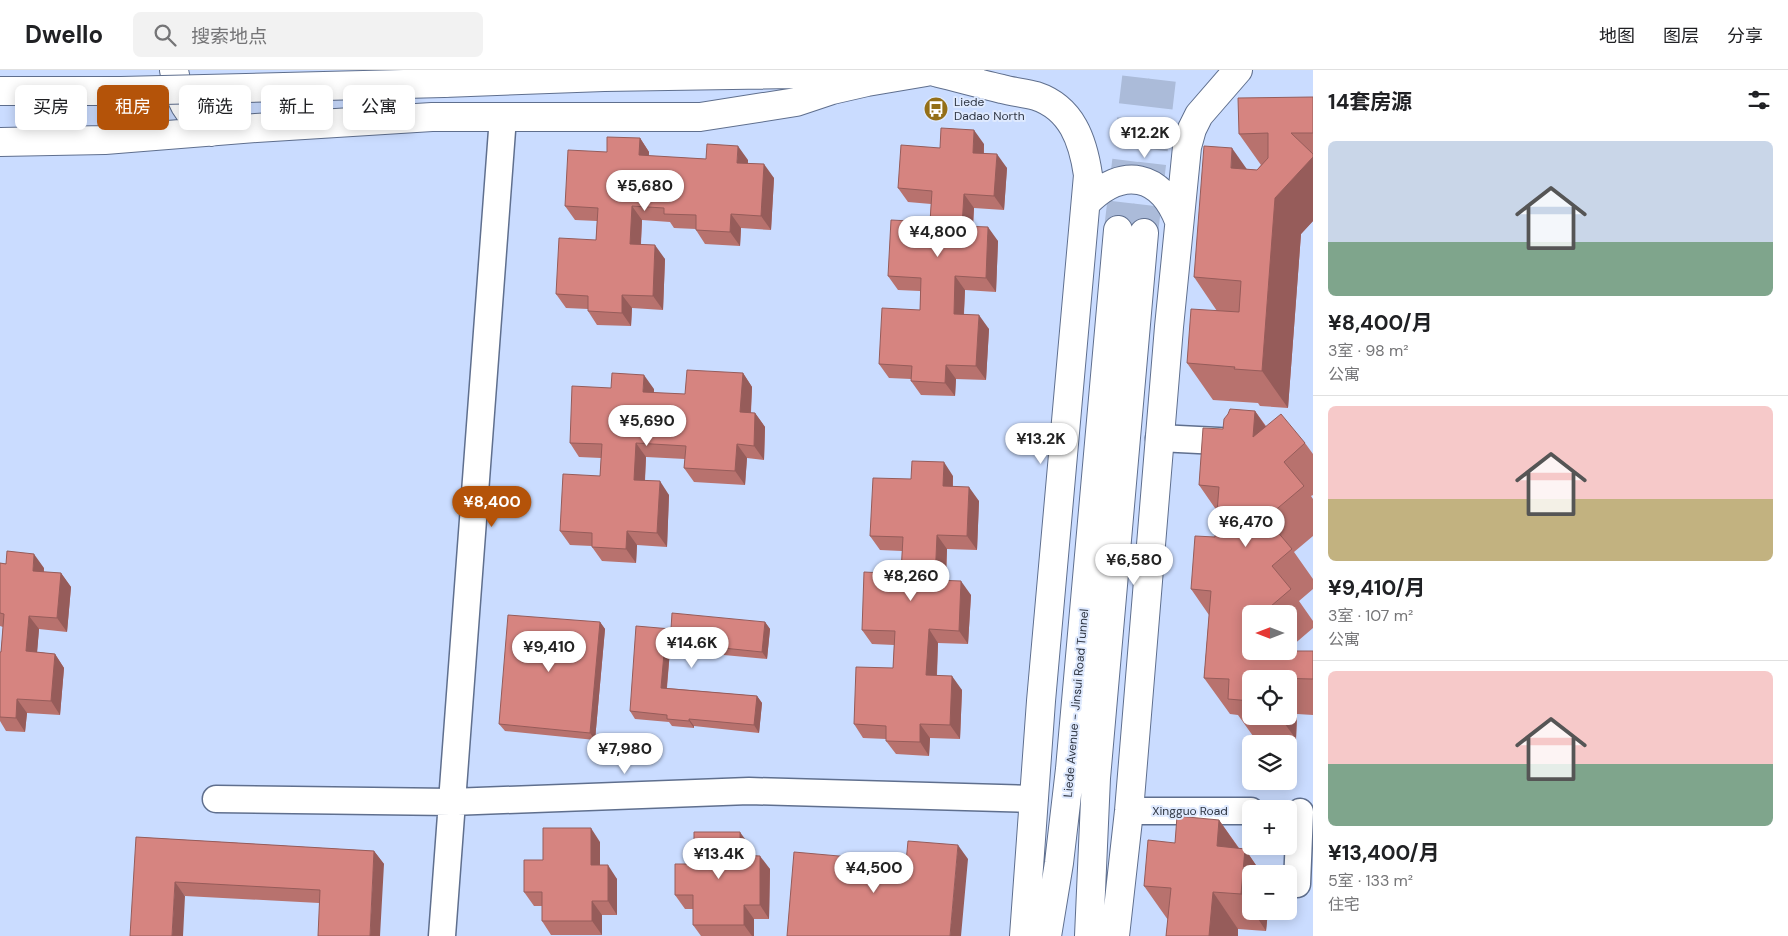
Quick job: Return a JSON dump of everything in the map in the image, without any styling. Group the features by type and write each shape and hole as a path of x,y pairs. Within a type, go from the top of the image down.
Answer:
{"main road":[{"path":"174,70 182,101 198,122 212,132"},
{"path":"0,91 121,91 614,77 970,70"},
{"path":"1115,936 1129,811 1159,438 1187,147 1192,129 1199,115 1238,70"},
{"path":"0,142 105,140 432,117 700,116 796,102 832,90 867,82 932,71 1036,96 1054,105 1068,118 1079,135 1085,153 1088,175 1041,701 1024,936"},
{"path":"1087,202 1097,192 1112,183 1129,179 1142,180 1156,186 1165,195 1173,206 1179,221"},
{"name":"Liede Avenue - Jinsui Road Tunnel","path":"1046,936 1059,863 1131,232 1096,769 1089,936"}],"street":[{"path":"442,936 503,116"},
{"path":"1159,438 1242,443"},
{"path":"216,799 451,802 749,791 1034,799"},
{"name":"Xingguo Road","path":"1129,811 1242,811"},
{"path":"1297,884 1301,812"}],"building":[{"path":"1313,97 1313,133 1291,133 1313,154 1313,157 1275,198 1262,371 1187,363 1191,309 1239,312 1241,281 1194,277 1204,146 1232,148 1231,168 1257,170 1268,158 1268,133 1239,134 1238,98"},
{"path":"941,128 974,130 973,153 997,154 994,196 964,194 962,226 988,227 986,278 955,276 954,314 979,315 976,366 946,365 945,383 911,381 912,366 879,364 882,308 920,310 921,278 888,276 891,220 930,222 932,191 898,188 901,145 940,148"},
{"path":"607,137 640,138 639,155 706,159 707,144 738,146 737,163 764,164 761,216 731,214 730,232 696,230 696,215 664,214 664,208 632,206 630,244 655,245 653,296 622,295 622,313 588,311 588,296 556,294 559,238 596,240 598,208 565,206 568,150 607,152"},
{"path":"687,370 743,373 740,412 755,413 754,446 737,444 735,471 684,468 686,446 636,443 634,480 660,481 657,533 627,531 626,549 592,547 592,533 560,531 563,474 600,476 602,444 570,443 572,386 611,388 612,373 644,375 643,392 685,394"},
{"path":"1230,409 1255,411 1253,437 1281,414 1305,443 1284,462 1304,486 1266,518 1292,549 1272,566 1291,589 1272,605 1242,605 1242,660 1298,660 1298,651 1313,651 1313,679 1297,679 1297,670 1242,670 1242,700 1228,699 1229,679 1204,678 1211,591 1191,589 1195,536 1215,537 1219,487 1199,485 1203,428 1223,429 1224,419"},
{"path":"912,461 944,462 943,486 969,487 967,536 937,535 935,580 961,581 959,631 929,629 926,675 952,676 950,725 920,724 920,742 886,741 886,726 854,724 856,667 893,668 895,631 862,630 864,572 901,574 903,537 870,536 873,478 911,479"},
{"path":"7,551 34,554 33,571 61,573 57,618 29,616 26,651 55,654 51,701 17,699 16,718 0,717 0,652 4,614 0,613 0,563 6,564"},
{"path":"672,613 765,622 762,652 665,642 661,688 757,696 754,725 689,719 689,721 667,719 667,715 630,711 636,626 671,629"},
{"path":"508,615 600,622 590,733 499,724"},
{"path":"1177,816 1219,820 1217,846 1242,849 1242,855 1244,855 1244,865 1242,865 1241,894 1213,892 1209,936 1166,936 1171,888 1144,886 1148,840 1175,843"},
{"path":"543,828 591,828 591,865 608,865 608,901 592,901 592,921 542,921 542,892 524,892 524,860 543,860"},
{"path":"694,832 740,832 740,855 760,856 760,905 744,905 744,925 693,925 693,895 675,895 675,864 694,864"},
{"path":"136,837 374,851 370,936 318,936 320,890 175,882 172,936 130,936"},
{"path":"908,841 958,845 950,936 787,936 794,852 906,862"}],"tunnel":[{"path":"1118,230 1137,70"},
{"path":"1144,233 1163,70"}],"place":[{"name":"Liede Dadao North","path":"936,109"}]}
